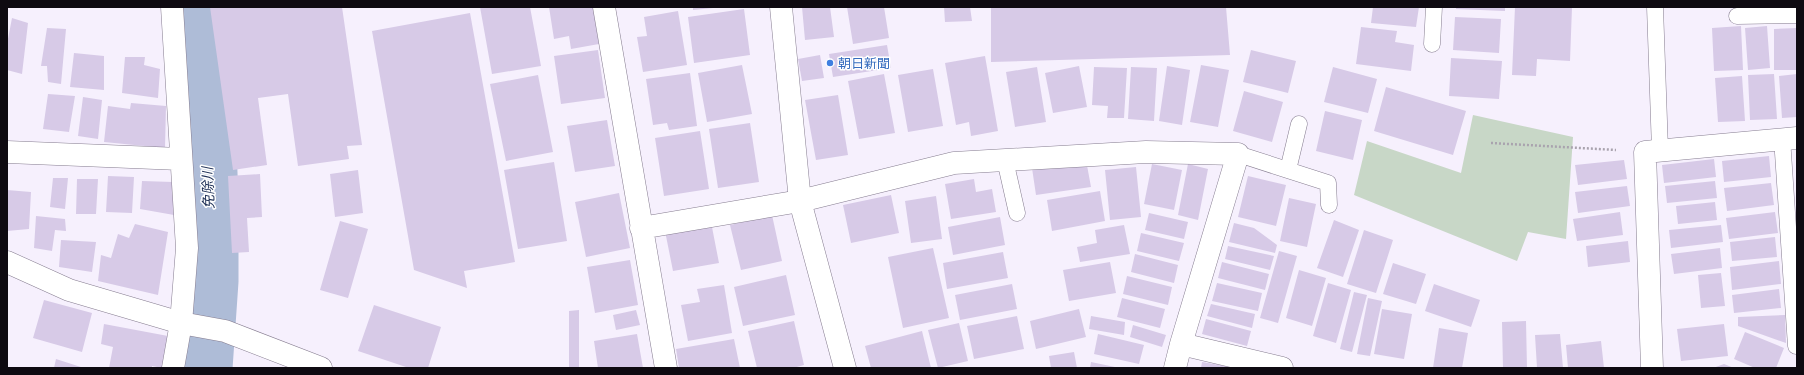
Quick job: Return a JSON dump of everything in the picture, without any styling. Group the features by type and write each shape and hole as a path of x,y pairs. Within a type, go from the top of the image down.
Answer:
{"street":[{"path":"172,7 179,104 180,159 187,248 182,324 173,368"},
{"path":"604,7 666,368"},
{"path":"781,7 800,201 845,368"},
{"path":"1652,368 1652,151 1789,138"},
{"path":"7,152 180,159"},
{"path":"641,228 800,201 954,163 1146,152 1238,154 1175,368"},
{"path":"7,262 69,290 182,324 225,331 317,367"},
{"path":"1181,344 1282,368"}],"lane":[{"path":"1432,44 1434,7"},
{"path":"1652,151 1655,7"},
{"path":"1737,16 1797,15"},
{"path":"1288,170 1299,124"},
{"path":"1789,138 1796,346"},
{"path":"1238,154 1328,183 1329,205"},
{"path":"1004,160 1017,213"}],"path":[{"path":"1491,143 1652,151"}],"green space":[{"path":"1473,115 1573,137 1566,239 1528,232 1517,261 1354,195 1367,141 1461,173"}],"building":[{"path":"210,7 342,7 362,145 347,146 349,159 298,166 288,94 258,98 267,165 233,170"},
{"path":"480,7 530,7 541,66 492,74"},
{"path":"549,7 593,7 599,44 571,49 569,36 554,39"},
{"path":"693,7 713,7 713,8 693,10"},
{"path":"802,7 830,7 834,37 805,40"},
{"path":"847,7 884,7 889,38 853,44"},
{"path":"944,7 970,7 972,21 945,22"},
{"path":"991,7 1226,7 1230,55 991,62"},
{"path":"1373,7 1419,7 1416,27 1371,23"},
{"path":"1456,7 1505,7 1505,11 1456,9"},
{"path":"1515,7 1572,7 1570,61 1537,59 1536,76 1512,75"},
{"path":"744,9 750,55 694,63 688,17"},
{"path":"678,11 687,65 643,72 637,37 647,36 644,17"},
{"path":"470,13 515,262 464,271 467,288 414,270 372,31"},
{"path":"1455,17 1501,19 1499,53 1453,50"},
{"path":"12,18 28,23 22,74 7,70 7,44"},
{"path":"1741,26 1743,70 1714,71 1712,28"},
{"path":"1767,26 1770,68 1748,70 1745,28"},
{"path":"1361,27 1397,31 1395,42 1414,45 1411,71 1356,64"},
{"path":"47,28 66,29 61,84 48,82 47,66 41,66"},
{"path":"1797,28 1797,70 1774,70 1774,29"},
{"path":"887,45 891,68 833,77 829,54"},
{"path":"598,50 605,98 561,104 554,56"},
{"path":"1251,50 1296,61 1288,93 1243,82"},
{"path":"74,53 104,56 104,90 70,87"},
{"path":"820,55 824,78 802,81 798,59"},
{"path":"985,56 998,131 971,136 969,122 956,125 945,63"},
{"path":"125,57 145,57 144,65 160,69 158,98 122,93"},
{"path":"1451,58 1502,61 1499,99 1449,96"},
{"path":"742,65 752,114 707,122 698,73"},
{"path":"1201,65 1229,70 1218,127 1190,122"},
{"path":"1079,66 1087,107 1053,113 1045,73"},
{"path":"1167,66 1190,70 1182,125 1159,121"},
{"path":"1037,67 1046,122 1015,127 1006,72"},
{"path":"1094,67 1127,68 1124,118 1107,118 1108,106 1092,105"},
{"path":"1131,67 1157,68 1154,121 1128,119"},
{"path":"1333,67 1377,79 1368,113 1324,102"},
{"path":"933,69 943,126 908,132 898,75"},
{"path":"690,73 697,126 669,130 667,123 653,125 646,79"},
{"path":"884,74 895,133 859,139 848,81"},
{"path":"1774,74 1777,119 1750,120 1748,75"},
{"path":"1797,74 1797,117 1782,118 1779,76"},
{"path":"538,75 553,152 506,161 490,84"},
{"path":"1742,76 1745,121 1718,122 1715,78"},
{"path":"1386,87 1466,111 1453,155 1374,131"},
{"path":"1244,91 1283,102 1272,142 1233,131"},
{"path":"48,94 75,96 69,132 43,129"},
{"path":"838,95 848,155 816,160 805,100"},
{"path":"83,97 102,100 98,139 78,136"},
{"path":"131,103 166,106 165,148 104,142 108,106 130,109"},
{"path":"1325,111 1362,120 1353,160 1316,151"},
{"path":"607,120 615,166 575,172 567,126"},
{"path":"750,123 759,182 718,188 709,129"},
{"path":"700,131 709,189 664,196 655,138"},
{"path":"1769,156 1771,177 1724,182 1722,161"},
{"path":"1714,159 1716,177 1664,183 1662,165"},
{"path":"1086,160 1091,187 1036,195 1032,168"},
{"path":"1624,160 1627,179 1578,185 1575,165"},
{"path":"554,162 567,241 518,249 504,170"},
{"path":"1152,164 1182,170 1174,210 1144,204"},
{"path":"1188,164 1208,169 1198,220 1178,215"},
{"path":"1136,167 1141,217 1110,220 1105,170"},
{"path":"358,170 363,213 335,217 330,174"},
{"path":"260,174 262,217 247,218 249,252 232,253 228,176"},
{"path":"108,176 134,177 132,213 106,212"},
{"path":"1248,176 1286,185 1276,226 1238,217"},
{"path":"53,178 68,178 65,209 50,207"},
{"path":"77,179 98,179 96,214 76,214"},
{"path":"974,179 976,192 992,189 996,212 951,219 945,184"},
{"path":"142,181 173,182 174,215 140,209"},
{"path":"1715,181 1717,198 1667,203 1665,186"},
{"path":"1771,183 1774,205 1727,211 1724,188"},
{"path":"1627,186 1630,206 1578,213 1575,192"},
{"path":"7,190 31,192 29,229 7,231"},
{"path":"1100,191 1105,221 1052,231 1047,200"},
{"path":"619,193 630,248 586,257 575,202"},
{"path":"891,195 899,233 851,243 843,205"},
{"path":"936,196 942,239 911,243 905,201"},
{"path":"1289,198 1316,204 1307,247 1280,241"},
{"path":"1715,202 1717,220 1678,224 1676,206"},
{"path":"1620,212 1623,235 1577,241 1573,219"},
{"path":"1775,212 1778,233 1729,239 1726,218"},
{"path":"1149,213 1188,222 1184,239 1145,230"},
{"path":"772,215 782,261 741,270 730,225"},
{"path":"36,216 65,219 66,231 55,230 52,251 34,248"},
{"path":"1000,217 1005,245 953,255 948,227"},
{"path":"1334,220 1359,230 1343,277 1317,268"},
{"path":"340,221 368,229 348,298 320,290"},
{"path":"711,222 719,263 673,271 665,231"},
{"path":"1234,223 1254,228 1277,245 1275,253 1229,242"},
{"path":"135,224 168,232 158,295 98,281 101,255 111,258 118,234 129,238"},
{"path":"1124,225 1130,254 1080,262 1077,247 1097,243 1095,230"},
{"path":"1721,225 1723,242 1671,248 1669,230"},
{"path":"1364,230 1393,240 1376,293 1347,284"},
{"path":"1141,233 1184,243 1179,261 1137,251"},
{"path":"1775,237 1777,257 1732,261 1730,242"},
{"path":"61,240 96,242 92,272 59,267"},
{"path":"1628,241 1630,262 1588,267 1586,246"},
{"path":"1228,246 1274,256 1270,270 1225,259"},
{"path":"933,248 949,318 903,328 888,257"},
{"path":"1720,248 1722,268 1674,274 1671,254"},
{"path":"1279,251 1297,256 1278,323 1260,318"},
{"path":"1003,252 1008,278 947,289 943,263"},
{"path":"1135,254 1178,265 1174,283 1131,272"},
{"path":"630,260 638,305 595,313 587,267"},
{"path":"1779,261 1781,284 1732,290 1730,267"},
{"path":"1110,262 1116,293 1069,301 1063,270"},
{"path":"1222,262 1269,274 1265,290 1218,278"},
{"path":"1393,263 1426,274 1416,304 1383,294"},
{"path":"1299,270 1326,278 1312,326 1286,318"},
{"path":"1721,273 1725,306 1701,308 1698,275"},
{"path":"786,275 795,315 743,326 734,287"},
{"path":"1127,276 1172,287 1168,305 1123,294"},
{"path":"1217,283 1262,293 1258,311 1212,301"},
{"path":"1328,283 1351,290 1336,343 1313,336"},
{"path":"1012,284 1017,309 960,320 955,295"},
{"path":"1434,284 1480,300 1471,327 1425,311"},
{"path":"724,285 732,333 688,341 681,305 700,302 697,289"},
{"path":"1779,289 1781,308 1734,313 1732,295"},
{"path":"1354,292 1367,295 1352,352 1340,349"},
{"path":"1122,298 1165,309 1160,328 1117,317"},
{"path":"1368,298 1382,301 1370,356 1357,354"},
{"path":"44,300 92,313 82,352 33,338"},
{"path":"1211,304 1255,314 1252,328 1207,316"},
{"path":"374,305 441,327 428,368 409,368 358,351"},
{"path":"1079,309 1086,337 1036,349 1030,321"},
{"path":"1382,309 1412,314 1404,359 1374,354"},
{"path":"579,310 579,368 569,368 569,311"},
{"path":"636,310 640,325 616,330 613,315"},
{"path":"1785,315 1786,343 1738,326 1738,317"},
{"path":"1017,316 1024,349 974,359 967,326"},
{"path":"1091,316 1125,322 1124,335 1089,329"},
{"path":"1206,319 1251,331 1247,346 1202,334"},
{"path":"794,321 804,365 793,368 757,368 748,331"},
{"path":"1526,321 1527,368 1503,368 1502,322"},
{"path":"959,323 968,361 938,368 928,330"},
{"path":"104,324 168,336 162,368 152,366 152,368 109,368 113,347 101,344"},
{"path":"1724,324 1728,356 1681,361 1677,329"},
{"path":"1133,325 1166,335 1162,347 1130,337"},
{"path":"1439,328 1468,333 1462,368 1433,368"},
{"path":"922,331 931,368 871,368 865,346"},
{"path":"1745,332 1784,348 1776,368 1755,368 1734,359"},
{"path":"637,334 643,368 598,368 594,341"},
{"path":"1098,334 1144,345 1139,364 1094,354"},
{"path":"1560,334 1563,368 1537,368 1535,335"},
{"path":"734,339 740,368 679,368 676,349"},
{"path":"1601,341 1604,368 1568,368 1566,345"},
{"path":"1074,352 1077,368 1051,368 1049,356"},
{"path":"56,359 84,368 54,368"},
{"path":"1091,362 1115,367 1115,368 1090,368"},
{"path":"1202,362 1232,367 1232,368 1201,368"},
{"path":"1724,364 1734,368 1713,368"}],"waterway":[{"name":"免除川","path":"202,7 209,201 209,281 203,368"}],"place":[{"name":"朝日新聞","path":"830,63"}]}
